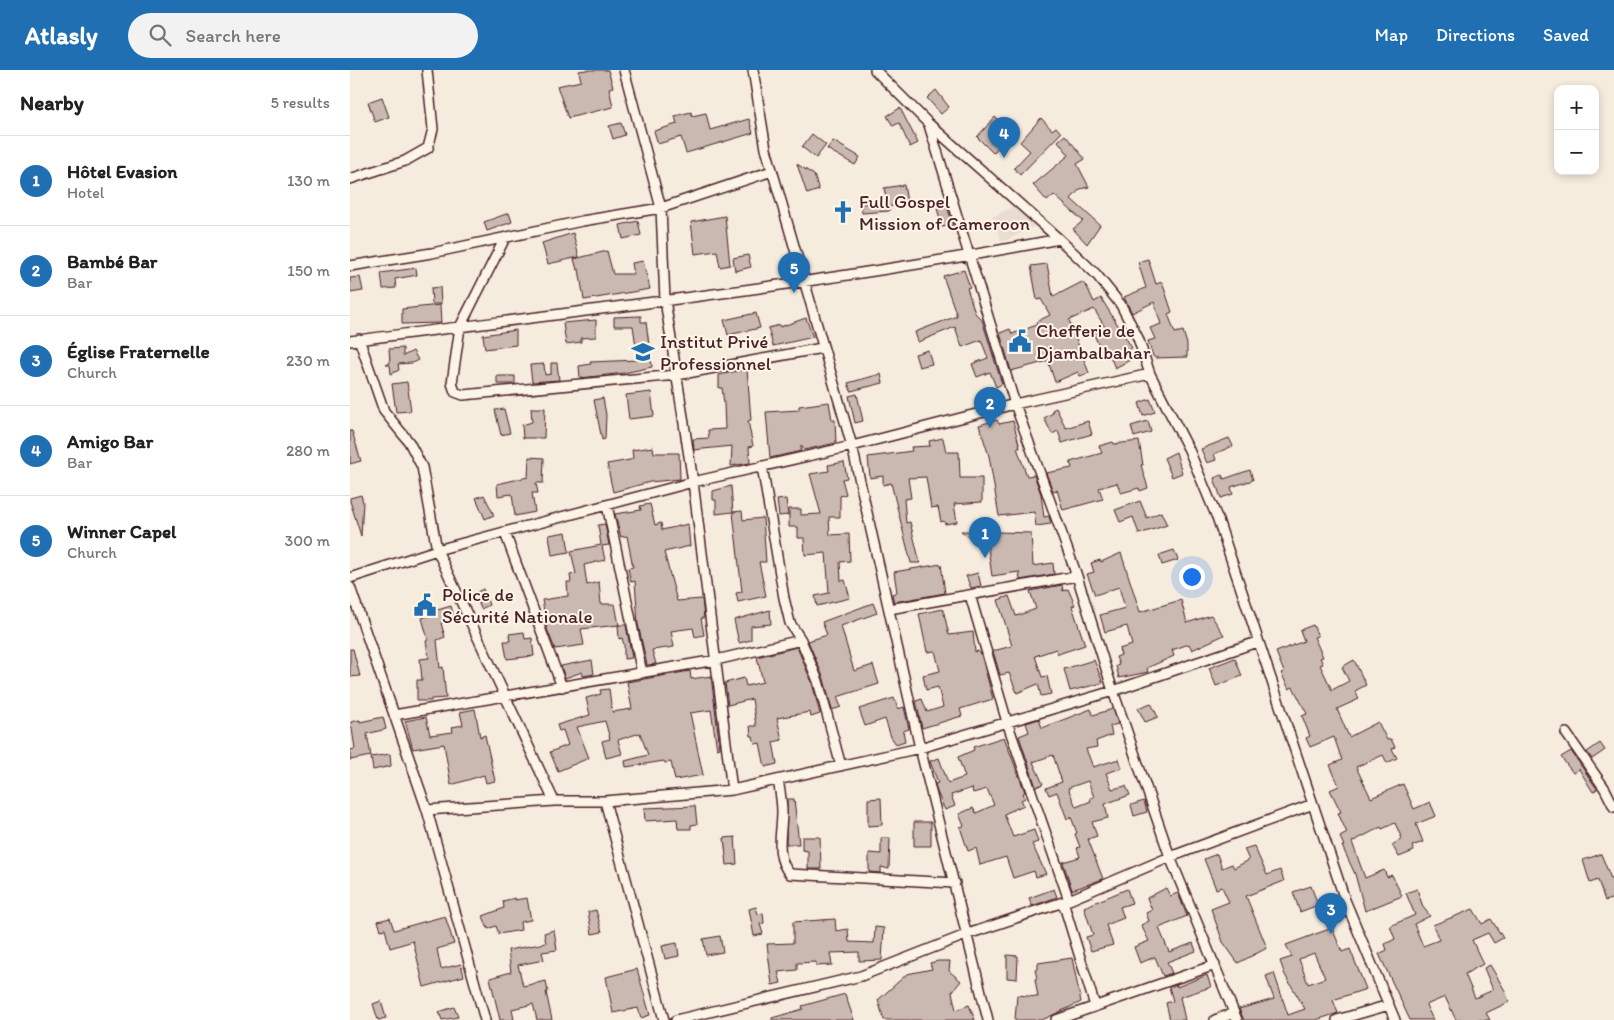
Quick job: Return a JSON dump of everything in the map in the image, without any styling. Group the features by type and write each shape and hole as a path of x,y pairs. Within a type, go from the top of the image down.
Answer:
{"street":[{"path":"350,179 405,161 428,148 433,128 427,70"},
{"path":"624,70 661,208 665,300 693,482 732,790"},
{"path":"752,70 766,149 803,283 852,446 920,748 988,1020"},
{"path":"875,70 928,124 1096,274 1121,305 1138,338 1150,374 1189,450 1218,520 1257,642 1345,900 1395,1020"},
{"path":"928,124 1015,404 1077,576 1113,691 1170,856 1236,1017 1215,1020"},
{"path":"350,266 432,253 661,208 772,171"},
{"path":"505,238 460,327 452,383 455,392 464,394 678,375 822,348"},
{"path":"554,802 437,550 422,468 409,442 384,411 354,340 803,283 1059,239"},
{"path":"350,578 437,550 693,482 852,446 1015,404 1150,374"},
{"path":"762,466 784,598 790,623 801,640 818,681 841,766"},
{"path":"608,505 642,673"},
{"path":"505,533 562,687"},
{"path":"889,609 1077,576"},
{"path":"350,587 427,810 485,1020"},
{"path":"970,595 1007,722 1066,901 1095,1006"},
{"path":"394,715 716,660 801,640"},
{"path":"427,810 554,802 604,801 732,790 920,748 1113,691 1257,642"},
{"path":"1566,733 1605,788 1614,807"},
{"path":"778,780 782,813 780,852 784,868 790,874 955,883"},
{"path":"604,801 664,1020"},
{"path":"676,1020 861,976 968,934 1066,901 1170,856 1313,804"},
{"path":"1056,1020 1215,965"},
{"path":"1337,1020 1389,1004"}],"shaded area":[{"path":"1015,206 1036,226 1002,242 992,217"}],"building":[{"path":"608,70 613,87 609,88 613,107 568,118 557,86 581,81 579,71"},
{"path":"936,90 949,107 941,114 927,98"},
{"path":"382,97 389,117 375,122 368,102"},
{"path":"900,108 918,143 910,147 899,123 893,126 887,116"},
{"path":"691,112 692,116 706,113 710,130 749,119 753,133 686,153 681,137 658,144 654,131 677,124 675,116"},
{"path":"995,117 1012,133 993,153 977,137"},
{"path":"1041,118 1052,130 1056,127 1061,133 1020,175 1014,168 1030,151 1020,142"},
{"path":"621,123 625,135 613,139 609,126"},
{"path":"812,134 826,145 816,158 802,147"},
{"path":"1065,135 1085,159 1077,164 1089,187 1080,189 1071,199 1100,225 1087,244 1073,229 1083,221 1054,195 1047,201 1033,185 1069,155 1058,141"},
{"path":"833,141 860,157 855,165 827,149"},
{"path":"797,164 814,175 819,190 807,194"},
{"path":"904,185 907,202 889,207 889,211 862,213 861,204 887,202 884,188"},
{"path":"947,206 953,225 942,227 937,208"},
{"path":"509,213 512,222 487,231 484,222"},
{"path":"725,216 730,265 720,267 717,251 695,254 691,222"},
{"path":"638,221 641,235 623,239 620,225"},
{"path":"573,233 579,257 548,264 542,243"},
{"path":"607,251 613,274 634,274 632,263 643,261 650,289 584,300 579,269 577,270 574,259"},
{"path":"748,255 751,267 735,271 733,258"},
{"path":"1148,259 1156,284 1162,282 1172,312 1168,314 1175,333 1183,331 1187,344 1187,357 1155,358 1148,341 1155,339 1150,328 1161,324 1154,302 1132,313 1124,297 1146,288 1138,262"},
{"path":"1047,264 1053,297 1082,282 1087,287 1094,302 1101,298 1132,348 1125,352 1130,360 1115,368 1110,356 1105,358 1093,333 1106,329 1094,309 1069,320 1089,373 1080,376 1078,372 1055,382 1048,361 1011,371 1000,333 1010,329 1012,334 1037,325 1036,322 1050,315 1041,299 1037,300 1031,266"},
{"path":"416,268 417,275 395,279 396,288 383,289 381,273"},
{"path":"964,270 970,287 967,288 975,313 982,320 1002,384 996,387 990,372 977,377 972,364 988,358 981,340 962,347 955,327 918,342 915,332 957,316 943,276"},
{"path":"360,277 363,291 350,293 350,278"},
{"path":"440,287 441,304 432,304 431,288"},
{"path":"440,305 441,323 402,324 402,309"},
{"path":"756,313 760,328 728,335 724,320"},
{"path":"641,316 641,322 646,322 652,367 624,373 580,378 579,366 591,364 590,362 638,360 633,326 614,326 614,317"},
{"path":"806,318 813,337 773,346 768,328 780,325 780,327"},
{"path":"596,320 596,337 581,338 581,342 566,344 563,323"},
{"path":"516,330 516,345 485,349 483,335"},
{"path":"403,348 403,356 413,351 418,360 412,363 398,364 399,370 391,374 390,365 386,365 390,363 389,349"},
{"path":"928,350 932,364 919,367 915,354"},
{"path":"551,363 557,363 559,380 532,382 530,365 544,364 545,375 551,374"},
{"path":"747,369 751,420 748,421 753,446 749,447 750,463 731,466 732,446 694,450 693,439 709,438 708,430 725,429 724,404 722,388 719,388 719,375"},
{"path":"881,374 883,383 851,391 848,383"},
{"path":"497,376 515,376 515,384 497,384"},
{"path":"407,382 411,411 396,412 392,384"},
{"path":"651,392 654,416 629,419 626,395"},
{"path":"857,394 863,421 855,423 849,396"},
{"path":"603,398 606,415 605,439 602,440 594,400"},
{"path":"1150,399 1155,412 1143,416 1139,403"},
{"path":"829,402 832,420 835,420 836,443 804,450 801,445 801,451 770,458 766,412 799,410 799,406"},
{"path":"531,408 545,408 544,438 523,438 522,425 532,422"},
{"path":"1056,408 1066,428 1088,421 1092,434 1062,443 1058,431 1052,434 1044,418 1053,413 1052,410"},
{"path":"504,409 510,433 501,435 495,410"},
{"path":"997,420 999,424 1013,421 1020,448 1017,448 1027,476 1034,475 1041,494 1044,517 1049,516 1051,524 1036,526 1034,512 999,516 989,456 979,425"},
{"path":"1148,421 1151,432 1134,437 1131,426"},
{"path":"350,431 352,431 361,461 350,464"},
{"path":"943,438 946,452 959,452 960,478 982,478 982,502 954,504 957,522 945,524 944,521 941,522 938,507 931,508 926,477 908,478 911,498 904,499 906,523 910,522 920,563 911,563 891,483 883,485 883,476 870,478 868,457 912,451 911,447 930,446 929,441"},
{"path":"1229,438 1233,446 1214,454 1216,460 1207,463 1201,449"},
{"path":"1139,441 1143,465 1141,465 1148,488 1140,491 1139,488 1121,493 1117,483 1099,488 1103,499 1063,510 1057,490 1053,491 1046,473 1072,468 1070,462 1102,453 1099,446 1113,442 1114,444"},
{"path":"653,447 654,453 679,453 680,479 650,482 613,492 607,464 630,460 633,458 632,450"},
{"path":"1176,452 1182,473 1172,477 1164,458"},
{"path":"529,457 544,458 543,483 536,483 538,493 532,493 535,512 515,516 512,494 498,496 497,484 528,477"},
{"path":"844,462 847,478 842,479 846,494 840,496 840,517 829,517 830,535 849,534 850,561 840,562 841,581 845,580 850,598 817,606 815,596 829,593 826,553 805,555 804,538 798,538 798,527 789,527 789,509 801,509 801,515 821,514 810,474 829,471 828,465"},
{"path":"1250,470 1253,480 1231,487 1233,494 1221,498 1214,478 1222,475 1224,479"},
{"path":"731,486 733,512 716,514 716,500 713,500 713,491"},
{"path":"361,495 363,502 361,536 350,498"},
{"path":"484,495 494,515 485,519 476,498"},
{"path":"786,499 788,515 779,516 777,500"},
{"path":"1140,501 1147,518 1161,512 1167,525 1139,534 1133,517 1120,522 1115,510"},
{"path":"650,504 655,525 661,523 662,530 688,524 690,546 664,552 677,601 702,599 704,618 701,618 704,635 695,637 693,628 671,631 674,647 652,650 656,664 647,665 638,624 635,581 631,582 628,568 633,567 627,536 621,537 615,514 641,510 640,506"},
{"path":"742,511 743,520 763,518 766,562 759,562 766,596 738,602 736,593 742,592 733,512"},
{"path":"605,524 609,545 602,546 605,560 584,565 587,585 599,582 601,604 615,604 619,625 581,629 584,645 555,649 547,629 542,600 568,596 567,582 571,582 570,575 576,574 571,551 601,545 598,525"},
{"path":"961,531 1031,533 1033,566 1053,563 1054,574 1020,580 1019,572 992,576 987,541 972,540"},
{"path":"566,532 569,552 552,555 549,535"},
{"path":"1174,550 1178,560 1162,565 1159,555"},
{"path":"1121,553 1140,612 1181,600 1187,623 1211,615 1224,635 1192,650 1189,644 1172,650 1174,656 1147,668 1148,672 1119,678 1116,666 1119,665 1116,657 1121,655 1119,649 1132,645 1127,626 1105,632 1100,615 1125,608 1119,587 1095,595 1087,574 1094,572 1091,563 1100,560 1101,562"},
{"path":"941,564 945,593 894,602 892,594 897,592 894,572"},
{"path":"978,573 981,586 971,588 966,576"},
{"path":"1062,585 1063,591 1068,589 1075,605 1072,606 1085,645 1058,654 1056,649 1035,656 1042,677 1047,676 1051,694 1041,696 1038,684 1017,693 1009,673 1000,675 993,651 1012,646 998,600 1009,596 1016,616 1036,609 1030,591"},
{"path":"483,589 489,605 481,609 475,593"},
{"path":"873,603 877,613 841,626 854,671 873,665 879,684 837,697 841,707 832,710 824,679 808,641 827,635 822,622"},
{"path":"451,606 455,620 441,623 445,637 437,640 440,668 443,667 446,698 417,701 417,680 422,680 420,659 429,658 426,641 428,640 422,618 428,616 427,613"},
{"path":"943,609 949,635 973,632 975,652 978,651 981,654 993,699 960,709 962,716 922,728 916,701 922,699 927,712 943,707 938,687 926,690 923,675 940,671 935,651 927,652 919,614"},
{"path":"770,610 771,624 751,626 751,640 739,643 734,620"},
{"path":"618,625 626,625 632,658 624,659 624,645 622,638 619,639"},
{"path":"1313,625 1318,636 1314,637 1323,657 1320,658 1323,664 1320,665 1332,690 1349,681 1342,667 1354,660 1366,685 1355,691 1359,699 1337,709 1349,737 1378,722 1387,740 1391,739 1395,747 1392,749 1397,758 1387,763 1383,755 1356,767 1371,798 1403,784 1414,809 1430,802 1436,816 1416,824 1423,842 1412,846 1414,851 1399,857 1392,845 1402,839 1395,823 1382,829 1381,827 1352,842 1365,878 1384,870 1387,877 1392,875 1402,896 1365,911 1355,874 1342,846 1344,846 1340,837 1347,833 1338,813 1341,812 1330,790 1339,786 1330,765 1342,760 1334,737 1310,747 1306,738 1310,736 1302,716 1307,714 1293,687 1289,689 1281,673 1284,672 1276,652 1304,641 1300,630"},
{"path":"524,632 525,639 532,638 534,656 507,659 504,641 510,641 509,634"},
{"path":"797,647 812,683 820,714 811,717 810,712 777,718 782,740 773,742 777,764 765,767 760,743 755,744 753,736 751,736 750,726 756,726 752,699 728,705 725,683 744,678 746,686 763,682 757,657"},
{"path":"350,649 353,649 360,676 350,677"},
{"path":"1235,658 1242,676 1216,686 1209,668"},
{"path":"592,660 594,674 583,676 582,672 565,678 561,666"},
{"path":"1094,660 1103,683 1070,691 1064,669"},
{"path":"690,671 691,679 711,676 720,748 717,749 711,710 690,713 703,775 675,780 671,762 665,763 664,761 626,767 625,761 648,755 640,733 618,740 622,754 606,758 602,741 610,739 605,721 577,727 589,758 558,771 550,752 568,745 563,730 559,731 557,725 590,715 586,698 601,694 600,690 609,689 612,712 632,709 627,682"},
{"path":"894,698 898,709 904,707 909,729 903,731 905,741 896,744 891,737 885,719 865,726 859,709"},
{"path":"1151,703 1158,717 1145,722 1138,708"},
{"path":"475,709 480,737 485,735 495,781 486,783 484,775 451,785 444,744 413,749 405,721 426,717 430,735 453,732 452,727 463,725 460,712"},
{"path":"1091,709 1093,715 1113,709 1118,724 1110,726 1112,735 1096,741 1097,747 1086,749 1093,767 1119,759 1122,768 1106,773 1112,789 1126,786 1130,795 1105,804 1108,818 1092,822 1097,836 1088,839 1103,879 1072,890 1063,862 1080,857 1077,848 1080,847 1071,817 1067,819 1057,792 1049,795 1046,788 1062,782 1053,755 1033,762 1043,784 1036,787 1019,736 1029,732 1026,723 1039,719 1042,728","holes":["1088,781 1094,797 1090,798 1091,801 1076,807 1068,788"]},
{"path":"383,717 386,729 367,734 371,756 350,760 350,750 355,749 351,722"},
{"path":"1004,737 1025,792 1023,793 1025,798 1021,800 1024,805 1004,814 1013,837 1034,830 1038,842 1032,844 1046,874 1036,877 1034,871 1013,878 1006,857 980,865 976,848 968,851 960,827 964,826 959,814 973,808 976,813 994,805 987,789 973,793 972,788 951,795 955,806 945,810 935,784 938,783 930,761 939,758 948,783 965,777 958,757 974,750 973,747"},
{"path":"1600,743 1605,750 1592,759 1587,752"},
{"path":"1571,751 1597,789 1593,792 1579,769 1573,773 1561,757"},
{"path":"390,754 391,766 373,770 371,757"},
{"path":"881,798 882,825 868,826 868,799"},
{"path":"787,799 794,799 799,844 786,844"},
{"path":"1144,801 1147,812 1134,816 1131,805"},
{"path":"695,806 697,824 691,825 691,829 678,829 677,819 645,821 644,808"},
{"path":"914,822 931,822 931,846 914,846"},
{"path":"735,837 737,864 727,865 724,838"},
{"path":"802,837 820,837 821,869 808,869 808,851 802,850"},
{"path":"881,838 890,838 889,869 881,867 881,873 869,872 869,853 881,854"},
{"path":"1254,846 1267,875 1280,870 1284,881 1246,896 1267,948 1238,963 1223,942 1211,909 1229,902 1222,887 1216,889 1204,859 1217,854 1222,868 1232,864 1234,868 1249,860 1244,849"},
{"path":"1601,854 1614,886 1614,898 1605,901 1598,880 1590,883 1583,860"},
{"path":"1311,886 1318,905 1300,912 1293,892"},
{"path":"1166,888 1170,896 1178,893 1187,916 1159,928 1169,952 1193,943 1196,951 1167,962 1172,973 1163,976 1155,957 1140,963 1134,947 1149,941 1141,925 1149,921 1146,913 1152,910 1147,898"},
{"path":"1054,889 1057,897 1032,906 1029,898"},
{"path":"1127,889 1132,903 1120,907 1124,918 1106,925 1113,945 1091,951 1086,937 1093,935 1084,907"},
{"path":"1417,889 1423,907 1430,916 1414,924 1423,946 1439,940 1433,925 1473,909 1482,924 1491,919 1503,938 1494,943 1488,933 1472,940 1483,964 1465,974 1475,998 1493,990 1484,968 1490,965 1504,989 1509,1002 1486,1013 1490,1020 1456,1020 1445,997 1426,1005 1433,1020 1410,1020 1379,954 1387,950 1385,944 1395,939 1390,926 1415,915 1406,893"},
{"path":"515,898 515,900 527,898 531,920 520,922 521,930 499,934 496,926 488,929 483,916 504,908 503,901"},
{"path":"756,907 758,914 763,913 764,923 760,924 763,934 754,936 749,909"},
{"path":"596,910 602,932 592,934 588,912"},
{"path":"445,916 454,944 437,949 441,969 461,964 464,976 424,987 413,941 390,948 385,929 381,930 378,921 390,918 394,930"},
{"path":"835,919 836,931 848,929 849,942 874,943 875,927 884,928 882,960 859,961 859,952 830,953 832,965 816,966 816,962 797,963 797,970 778,972 781,983 772,985 767,944 793,943 793,922"},
{"path":"1332,928 1342,952 1350,949 1366,989 1333,1000 1338,1013 1316,1020 1244,1020 1239,1009 1274,999 1266,976 1274,973 1288,1015 1305,1009 1285,975 1280,961 1292,957 1286,945","holes":["1314,953 1325,978 1308,984 1299,959"]},
{"path":"554,930 557,950 542,952 544,960 518,965 523,986 546,981 548,992 546,992 552,1020 537,1020 533,1004 512,1009 514,1020 500,1020 490,978 511,972 508,950 546,943 544,933"},
{"path":"720,936 723,952 706,955 703,939"},
{"path":"677,943 679,956 665,959 662,946"},
{"path":"1007,955 1018,956 1017,979 1007,978"},
{"path":"1072,958 1081,1002 1042,1020 1015,1020 1017,995 1038,997 1035,970 1038,969 1038,963"},
{"path":"950,961 949,971 961,981 952,992 956,1010 969,1005 975,1020 884,1020 878,1000 907,974 932,969 930,963"},
{"path":"637,969 650,1015 641,1018 638,1008 613,1013 606,977"},
{"path":"1207,975 1211,987 1180,997 1185,1020 1170,1020 1166,1003 1173,1001 1169,987 1177,985 1177,987"},
{"path":"845,994 854,1020 772,1020 772,1018 803,1009 802,1006"},
{"path":"381,1001 386,1018 378,1020 373,1004"},
{"path":"454,1007 458,1017 442,1020 439,1012"}],"place":[{"name":"Amigo Bar","path":"1004,158"},
{"name":"Full Gospel Mission of Cameroon","path":"843,212"},
{"name":"Winner Capel","path":"794,293"},
{"name":"Chefferie de Djambalbahar","path":"1020,341"},
{"name":"Institut Privé Professionnel","path":"643,352"},
{"name":"Bambé Bar","path":"990,428"},
{"name":"Hôtel Evasion","path":"985,558"},
{"name":"Police de Sécurité Nationale","path":"425,605"},
{"name":"Église Fraternelle","path":"1331,934"}]}
